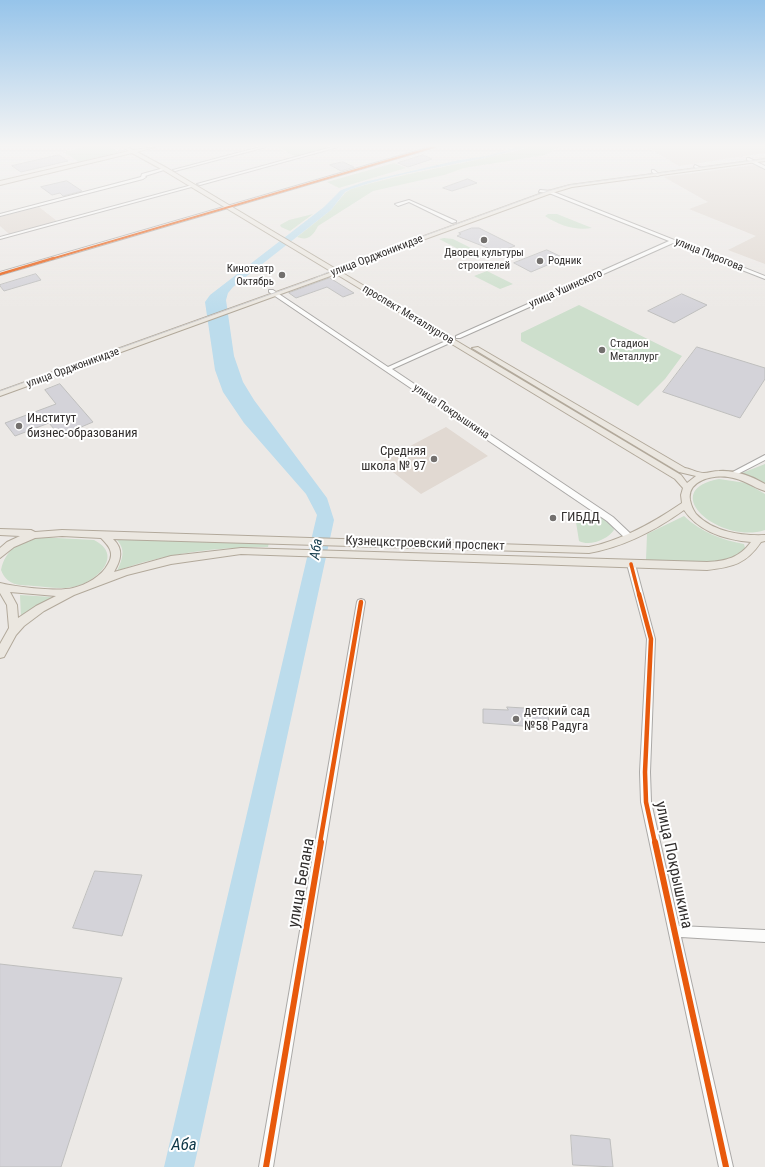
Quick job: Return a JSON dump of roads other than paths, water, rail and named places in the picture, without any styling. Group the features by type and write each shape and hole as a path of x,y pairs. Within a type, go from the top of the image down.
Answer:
{"main road":[{"name":"проспект Металлургов","path":"222,201 282,234 336,269 454,339 682,470 705,476"},
{"name":"проспект Металлургов","path":"224,201 276,236 302,248"},
{"name":"улица Орджоникидзе","path":"0,394 235,306 274,293 509,201"},
{"name":"улица Орджоникидзе","path":"336,269 524,201"},
{"name":"улица Орджоникидзе","path":"0,387 201,319"},
{"name":"проспект Металлургов","path":"454,339 678,477 687,488"},
{"path":"761,539 740,539 722,534 706,526 693,515 686,504 685,494 687,488 695,480 705,476 730,475 747,479 765,488"},
{"name":"Кузнецкстроевский проспект","path":"39,534 287,539 590,550 608,546 629,537 675,513 686,504"},
{"path":"0,532 39,534"},
{"path":"0,554 19,540 39,534"},
{"path":"97,582 114,564 116,554 116,546 112,540 103,535"},
{"name":"Кузнецкстроевский проспект","path":"14,630 41,608 97,582 150,565 201,555 241,551 631,564 726,565 741,560 761,539"},
{"path":"1,587 72,593"},
{"path":"0,654 14,630 12,605 1,587"}],"street":[{"path":"0,215 52,201"},
{"path":"0,238 136,201"},
{"path":"0,274 251,201"},
{"path":"398,205 399,202 404,201"},
{"path":"410,201 454,222"},
{"name":"улица Пирогова","path":"574,201 765,278"},
{"name":"улица Ушинского","path":"388,369 673,241"},
{"name":"улица Покрышкина","path":"274,293 610,519 629,537"},
{"path":"730,475 765,457"},
{"name":"улица Покрышкина","path":"631,564 651,638 645,772 646,802 726,1167"},
{"name":"улица Белана","path":"266,1167 361,602"},
{"path":"674,931 765,936"}],"water":[{"name":"Аба","path":"330,201 338,201 331,210 233,287 228,293 226,300 234,356 243,382 254,400 327,498 334,520 194,1167 164,1167 317,515 306,494 244,423 223,392 215,370 205,302 210,295"}],"tram line":[{"path":"0,391 313,279 346,264 519,201"}],"place":[{"name":"Дворец культуры строителей","path":"484,240"},
{"name":"Родник","path":"540,261"},
{"name":"Кинотеатр Октябрь","path":"282,275"},
{"name":"Стадион Металлург","path":"602,350"},
{"name":"Институт бизнес-образования","path":"19,426"},
{"name":"Средняя школа № 97","path":"434,459"},
{"name":"ГИБДД","path":"553,518"},
{"name":"детский сад №58 Радуга","path":"516,719"}]}
